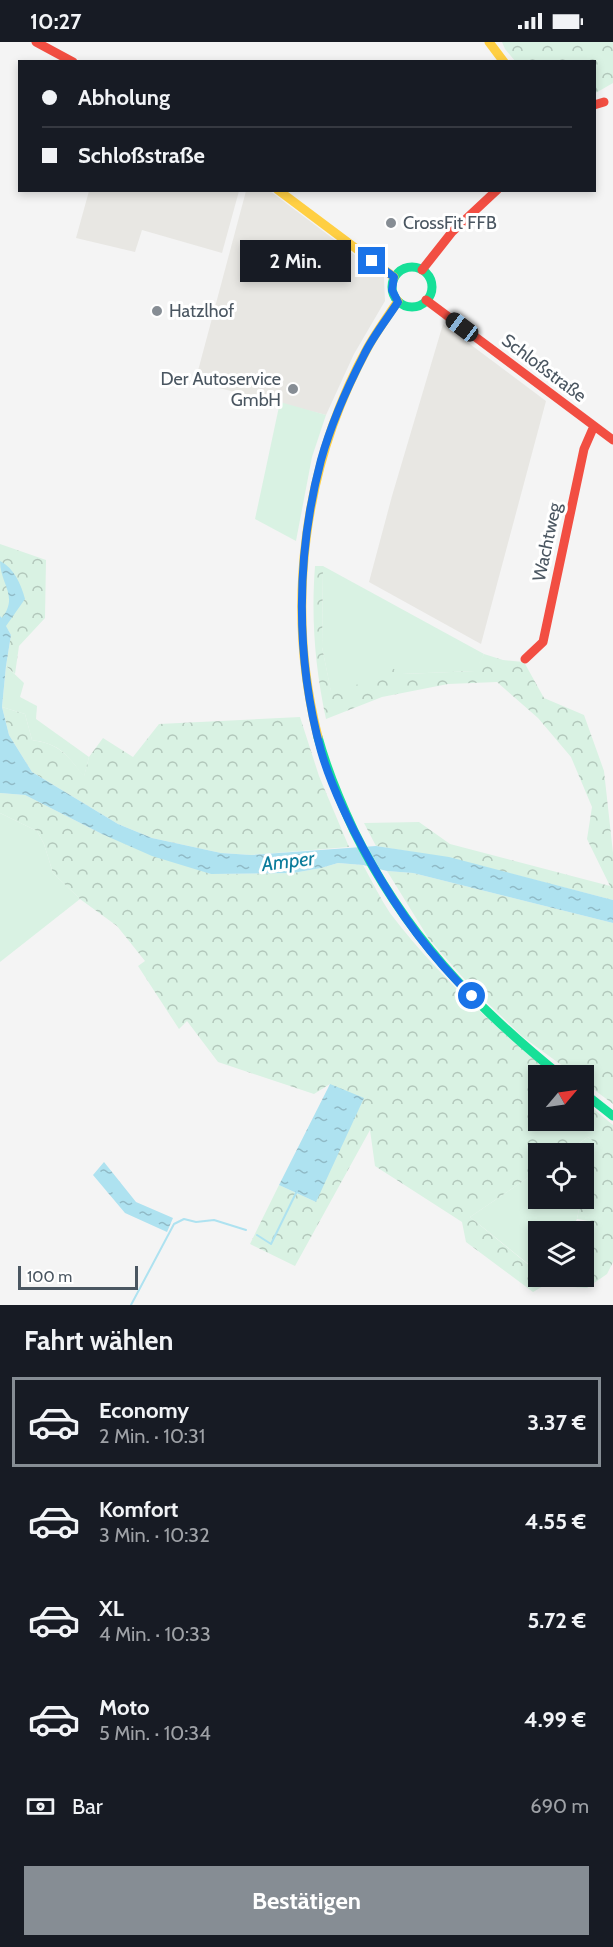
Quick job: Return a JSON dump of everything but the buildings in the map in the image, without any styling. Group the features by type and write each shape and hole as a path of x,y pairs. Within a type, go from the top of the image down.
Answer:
{"main road":[{"path":"36,42 69,60"},
{"path":"490,43 503,60"},
{"path":"596,109 613,95"},
{"path":"596,104 604,102"},
{"path":"281,192 394,277"},
{"path":"422,270 452,232 495,192"},
{"path":"416,267 422,270 432,284 426,300 416,306 403,305 398,302 392,290 394,277 404,268 416,267"},
{"name":"Schloßstraße","path":"426,300 613,441"},
{"path":"398,302 364,353 342,401 321,459 303,565 302,634 310,698 322,752 342,807 394,904 457,982 548,1065"},
{"name":"Wachtweg","path":"525,659 543,642 584,449 594,426"},
{"path":"594,1101 613,1116"}],"shaded area":[{"path":"88,192 239,192 222,253 142,230 135,252 76,238"},
{"path":"246,192 271,192 384,277 385,301 354,354 326,415 195,382"},
{"path":"443,324 546,401 481,644 369,582"}],"green space":[{"path":"502,42 613,42 613,83 596,93 596,60 514,60"},
{"path":"280,402 326,415 312,457 296,541 255,519"},
{"path":"0,544 46,560 45,618 19,646 15,674 6,666 11,635 0,616"},
{"path":"315,566 323,566 322,647 331,691 376,680 387,665 402,674 475,671 484,654 503,660 524,662 544,698 584,715 604,771 613,853 613,900 449,858 376,846 364,823 419,822 450,844 610,886 587,839 592,807 571,757 538,718 497,682 448,684 382,697 326,719 315,643 313,605"},
{"path":"323,566 484,654 476,671 402,674 331,692 322,647"},
{"path":"6,666 24,683 20,697 37,706 36,719 89,757 84,777 73,762 57,748 32,740 25,714 2,707"},
{"path":"2,707 25,714 32,740 50,744 62,752 84,776 89,757 103,738 133,757 159,724 300,717 319,776 349,847 251,855 221,853 152,838 118,824 32,772 9,735"},
{"path":"0,793 25,795 102,834 211,874 293,873 338,863 363,865 390,913 408,936 488,1019 541,1065 528,1065 528,1131 594,1131 594,1109 613,1125 613,1262 607,1274 594,1283 594,1221 577,1219 579,1209 594,1209 594,1142 588,1137 579,1143 528,1143 528,1178 470,1217 528,1264 528,1287 542,1287 533,1292 466,1242 462,1222 375,1166 370,1130 295,1266 250,1244 279,1185 316,1202 330,1084 314,1094 218,1062 187,1021 179,1029 138,966 145,961 117,926 80,899 53,873 44,844 37,831 0,813"},
{"path":"0,813 37,831 44,844 53,873 80,899 0,962"},
{"path":"387,871 413,873 613,923 613,1104 594,1090 594,1065 561,1065 523,1037 473,989 429,939"},
{"path":"588,1137 594,1142 594,1143 580,1143"},
{"path":"528,1178 528,1209 579,1209 576,1221 528,1221 528,1264 470,1217"}],"water":[{"name":"Amper","path":"0,561 16,577 25,599 6,626 11,635 2,707 9,735 32,772 118,824 152,838 221,853 251,855 376,846 449,857 613,900 613,923 413,873 387,871 363,865 338,863 293,873 211,874 152,856 102,834 25,795 0,793 0,616 2,618 7,610 9,596"},
{"path":"330,1084 364,1098 316,1202 279,1185"},
{"path":"104,1162 136,1202 173,1218 167,1232 125,1213 93,1175"}],"waterway":[{"path":"257,1235 271,1244 297,1191"},
{"path":"131,1305 174,1224 184,1219 196,1222 214,1220 246,1230"}],"traffic: fast":[{"path":"412,267 426,273 432,287 426,301 412,307 398,301 392,287 398,273 412,267"},
{"path":"318,737 334,785 354,831 374,868 418,935 470,994 548,1065"},
{"path":"594,1101 613,1116"}],"traffic: slow":[{"path":"489,42 502,60"},
{"path":"281,192 394,277"},
{"path":"318,737 308,688 303,638 302,588 306,538 315,488 328,439 346,392 368,347 398,301"}],"traffic: jam":[{"path":"36,42 69,60"},
{"path":"596,104 604,102"},
{"path":"422,270 452,232 495,192"},
{"path":"426,300 613,440"},
{"path":"525,659 543,642 584,449 594,426"}],"place":[{"name":"CrossFit FFB","path":"391,223"},
{"name":"Hatzlhof","path":"157,311"},
{"name":"Der Autoservice GmbH","path":"293,389"}],"route":[{"path":"372,261 394,277 392,290 398,302 364,353 342,401 321,459 303,565 302,634 310,698 322,752 342,807 357,836 394,904 420,939 472,996"}]}
